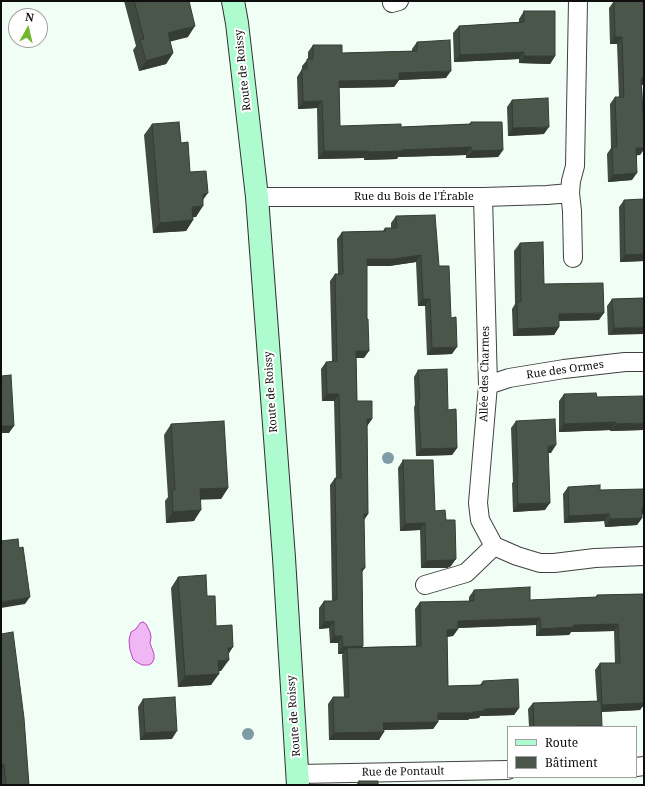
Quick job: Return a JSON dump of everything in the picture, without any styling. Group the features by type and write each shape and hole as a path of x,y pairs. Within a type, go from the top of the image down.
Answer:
{"main road":[{"name":"Route de Roissy","path":"233,1 238,23 257,197 284,558 298,779"}],"street":[{"path":"573,258 570,193 571,181 575,166 578,1"},
{"name":"Rue du Bois de l'Érable","path":"257,197 483,197 570,193"},
{"name":"Allée des Charmes","path":"483,197 488,385 478,511 480,520 494,546"},
{"name":"Rue des Ormes","path":"488,385 509,378 564,369 625,362 644,362"},
{"path":"425,586 466,573 494,546 517,556 540,563 554,563 595,558 644,556"},
{"name":"Rue de Pontault","path":"298,779 507,770"}],"shaded area":[{"path":"143,622 146,624 150,632 150,643 154,654 154,659 149,665 142,665 135,661 130,650 129,640 131,632"}],"building":[{"path":"134,1 189,1 195,26 168,33 173,53 146,61 140,40 144,39"},
{"path":"614,1 643,1 644,4 644,78 641,78 644,148 636,148 637,173 613,175 612,147 617,147 615,97 624,97 622,37 615,37"},
{"path":"524,11 555,11 555,56 524,56 524,52 460,55 459,26 524,22"},
{"path":"450,40 451,71 399,73 399,80 339,81 340,126 401,124 401,127 471,124 471,122 502,122 503,150 472,151 471,147 369,152 324,151 322,101 303,102 302,69 307,69 307,59 313,59 313,45 342,45 342,53 417,51 417,42"},
{"path":"548,98 549,127 513,128 512,100"},
{"path":"179,122 181,143 188,142 190,172 206,171 208,193 203,194 203,206 192,207 193,220 160,223 152,124"},
{"path":"644,199 644,254 625,255 624,200"},
{"path":"435,215 439,266 449,266 451,318 456,317 457,347 432,348 430,299 423,299 421,255 394,259 367,259 367,319 369,351 356,351 357,401 372,401 372,419 367,419 368,514 364,514 365,568 362,568 363,646 343,647 342,636 334,636 334,621 324,622 324,601 337,600 335,478 341,478 339,394 327,394 326,362 337,361 335,274 343,274 342,232 385,231 385,228 397,228 396,216"},
{"path":"543,242 544,284 603,283 604,313 559,314 559,327 518,329 517,302 521,302 520,243"},
{"path":"644,298 644,327 614,328 612,299"},
{"path":"447,369 448,410 456,409 457,448 421,449 418,370"},
{"path":"11,375 14,426 1,426 1,376"},
{"path":"596,393 597,397 644,396 644,423 616,424 616,422 564,424 564,394"},
{"path":"555,419 556,445 548,446 550,503 518,504 516,421"},
{"path":"224,421 228,488 200,489 201,510 173,512 172,490 175,490 171,424"},
{"path":"403,460 433,460 435,511 445,510 446,520 455,520 456,559 426,561 425,523 405,524"},
{"path":"600,485 600,490 644,489 644,507 642,508 642,518 610,519 609,514 569,516 568,487"},
{"path":"18,539 19,548 23,547 30,597 1,602 1,541"},
{"path":"206,575 207,596 215,596 216,626 232,625 233,647 228,648 229,660 218,661 219,674 185,676 178,577"},
{"path":"530,587 530,600 597,597 597,595 644,594 644,703 602,705 600,663 620,663 618,624 574,625 574,627 541,629 540,618 458,621 458,629 447,630 448,686 483,685 483,681 518,679 519,708 484,709 484,711 473,713 438,713 438,722 383,723 384,732 334,733 333,697 349,697 347,648 421,646 420,602 474,601 474,590"},
{"path":"13,632 24,718 29,785 6,785 4,765 1,765 1,634"},
{"path":"175,697 177,731 145,733 143,699"},
{"path":"601,701 602,726 534,726 533,703"},
{"path":"359,781 378,781 378,785 359,785"}]}
